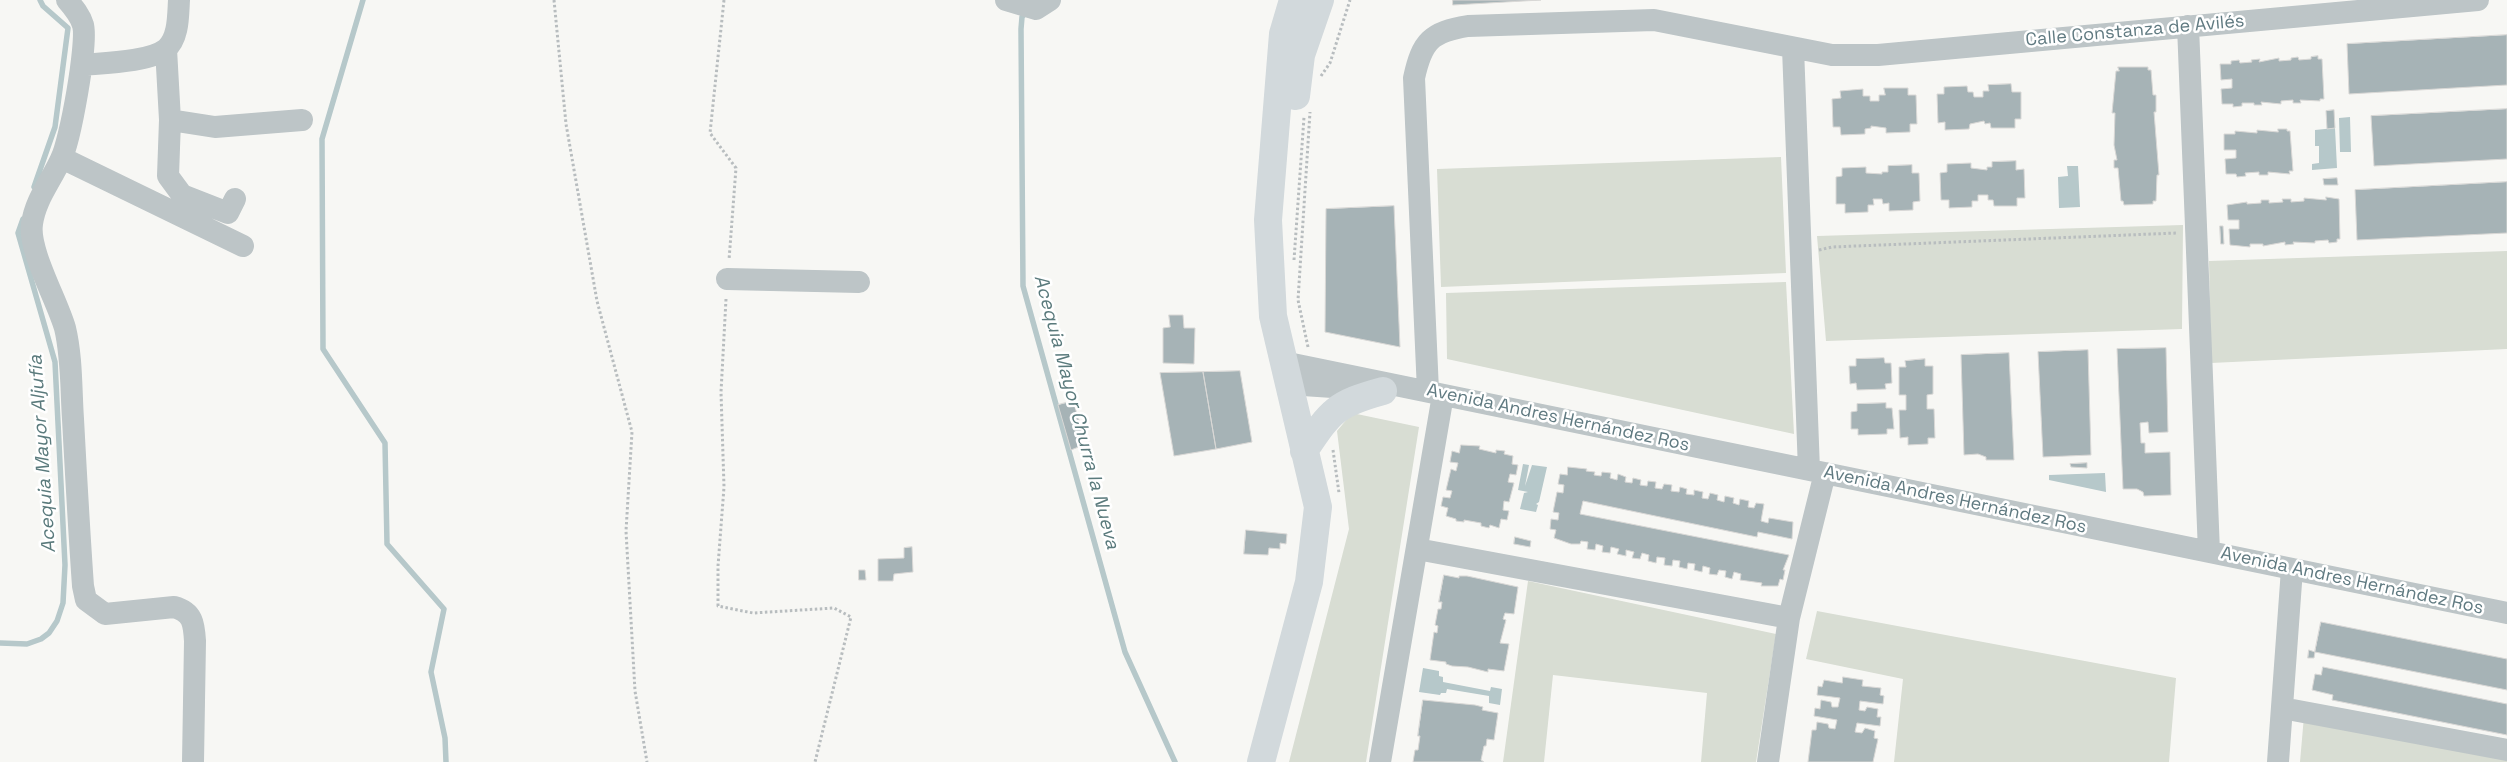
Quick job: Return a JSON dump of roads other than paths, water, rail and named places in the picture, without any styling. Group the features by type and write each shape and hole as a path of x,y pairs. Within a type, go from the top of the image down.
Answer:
{"main road":[{"path":"1261,762 1309,582 1318,506 1274,316 1268,220 1284,34 1293,0"},
{"path":"1273,301 1301,55 1320,0"},
{"path":"1304,451 1325,420 1339,406 1352,399 1393,388"}],"street":[{"path":"67,0 77,11 83,26 85,46 62,158 33,212 31,229 34,247 56,299 65,330 70,374 83,586 86,600 105,614 174,607 185,610 191,616 195,641 193,762"},
{"path":"82,65 157,54 166,48 175,33 179,0"},
{"name":"Calle Constanza de Avilés","path":"1380,762 1417,549 1436,393 1414,78 1419,54 1432,38 1449,29 1468,26 1654,20 1832,55 1878,55 2478,0"},
{"path":"2188,26 2209,552"},
{"path":"166,48 170,120 168,176 182,195 228,213 235,199"},
{"path":"1768,762 1789,618 1817,471 1801,252 1793,48"},
{"path":"170,120 216,127 302,120"},
{"path":"62,158 243,246"},
{"path":"727,279 859,282"},
{"name":"Avenida Andres Hernández Ros","path":"1286,373 1436,393 2507,613"},
{"path":"1417,549 1789,618"},
{"path":"2278,762 2292,569"},
{"path":"2282,708 2507,750"}],"waterway":[{"name":"Acequia Mayor Aljufía","path":"34,187 55,127 68,28 43,6 40,0"},
{"path":"363,0 322,139 323,349 385,443 387,544 444,609 431,672 445,738 446,762"},
{"name":"Acequia Mayor Churra la Nueva","path":"1026,12 1022,17 1021,29 1023,286 1125,652 1175,762"},
{"name":"Acequia Mayor Aljufía","path":"0,643 27,644 41,639 49,633 57,621 63,603 65,565 55,362 18,233 23,219"}]}
